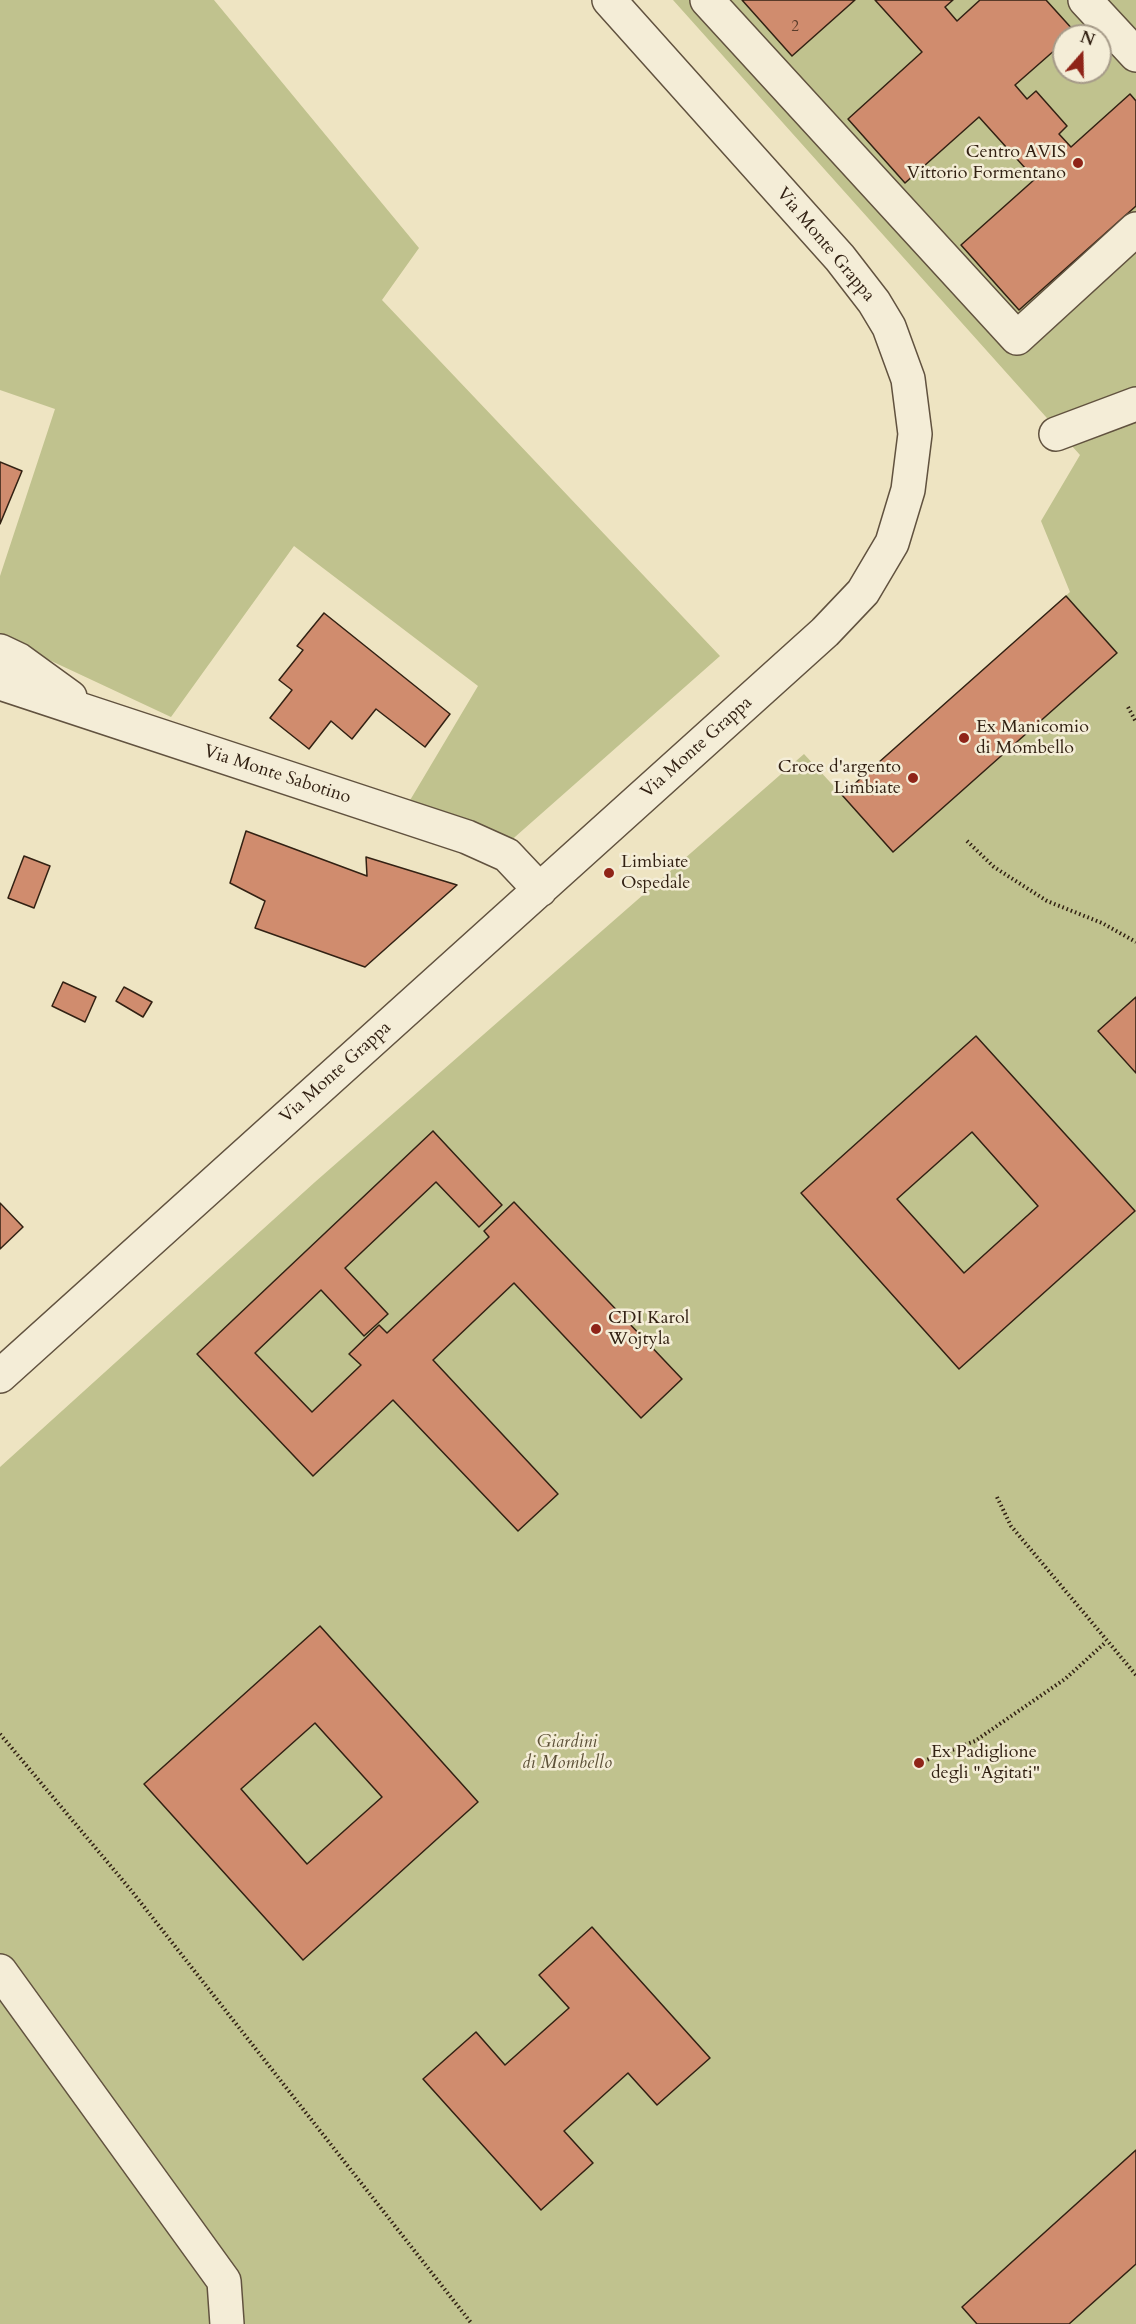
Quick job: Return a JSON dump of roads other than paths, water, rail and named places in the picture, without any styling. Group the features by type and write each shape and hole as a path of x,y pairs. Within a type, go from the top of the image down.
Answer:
{"street":[{"name":"Via Monte Grappa","path":"0,1376 830,628 863,592 885,556 902,517 914,448 913,406 905,366 889,327 874,302 840,258 609,0"},
{"path":"707,0 1017,338 1136,229"},
{"path":"1085,0 1136,55"},
{"path":"1056,434 1136,404"},
{"path":"0,651 19,660 92,715"},
{"name":"Via Monte Sabotino","path":"0,683 467,837 507,855 540,890"},
{"path":"0,1971 224,2281 226,2324"}],"place":[{"name":"Centro AVIS Vittorio Formentano","path":"1078,163"},
{"name":"Ex Manicomio di Mombello","path":"964,738"},
{"name":"Croce d'argento Limbiate","path":"913,778"},
{"name":"Limbiate Ospedale","path":"609,873"},
{"name":"CDI Karol Wojtyla","path":"596,1329"},
{"name":"Ex Padiglione degli \"Agitati\"","path":"919,1763"}],"park label":[{"name":"Giardini di Mombello","path":"567,1753"}]}
